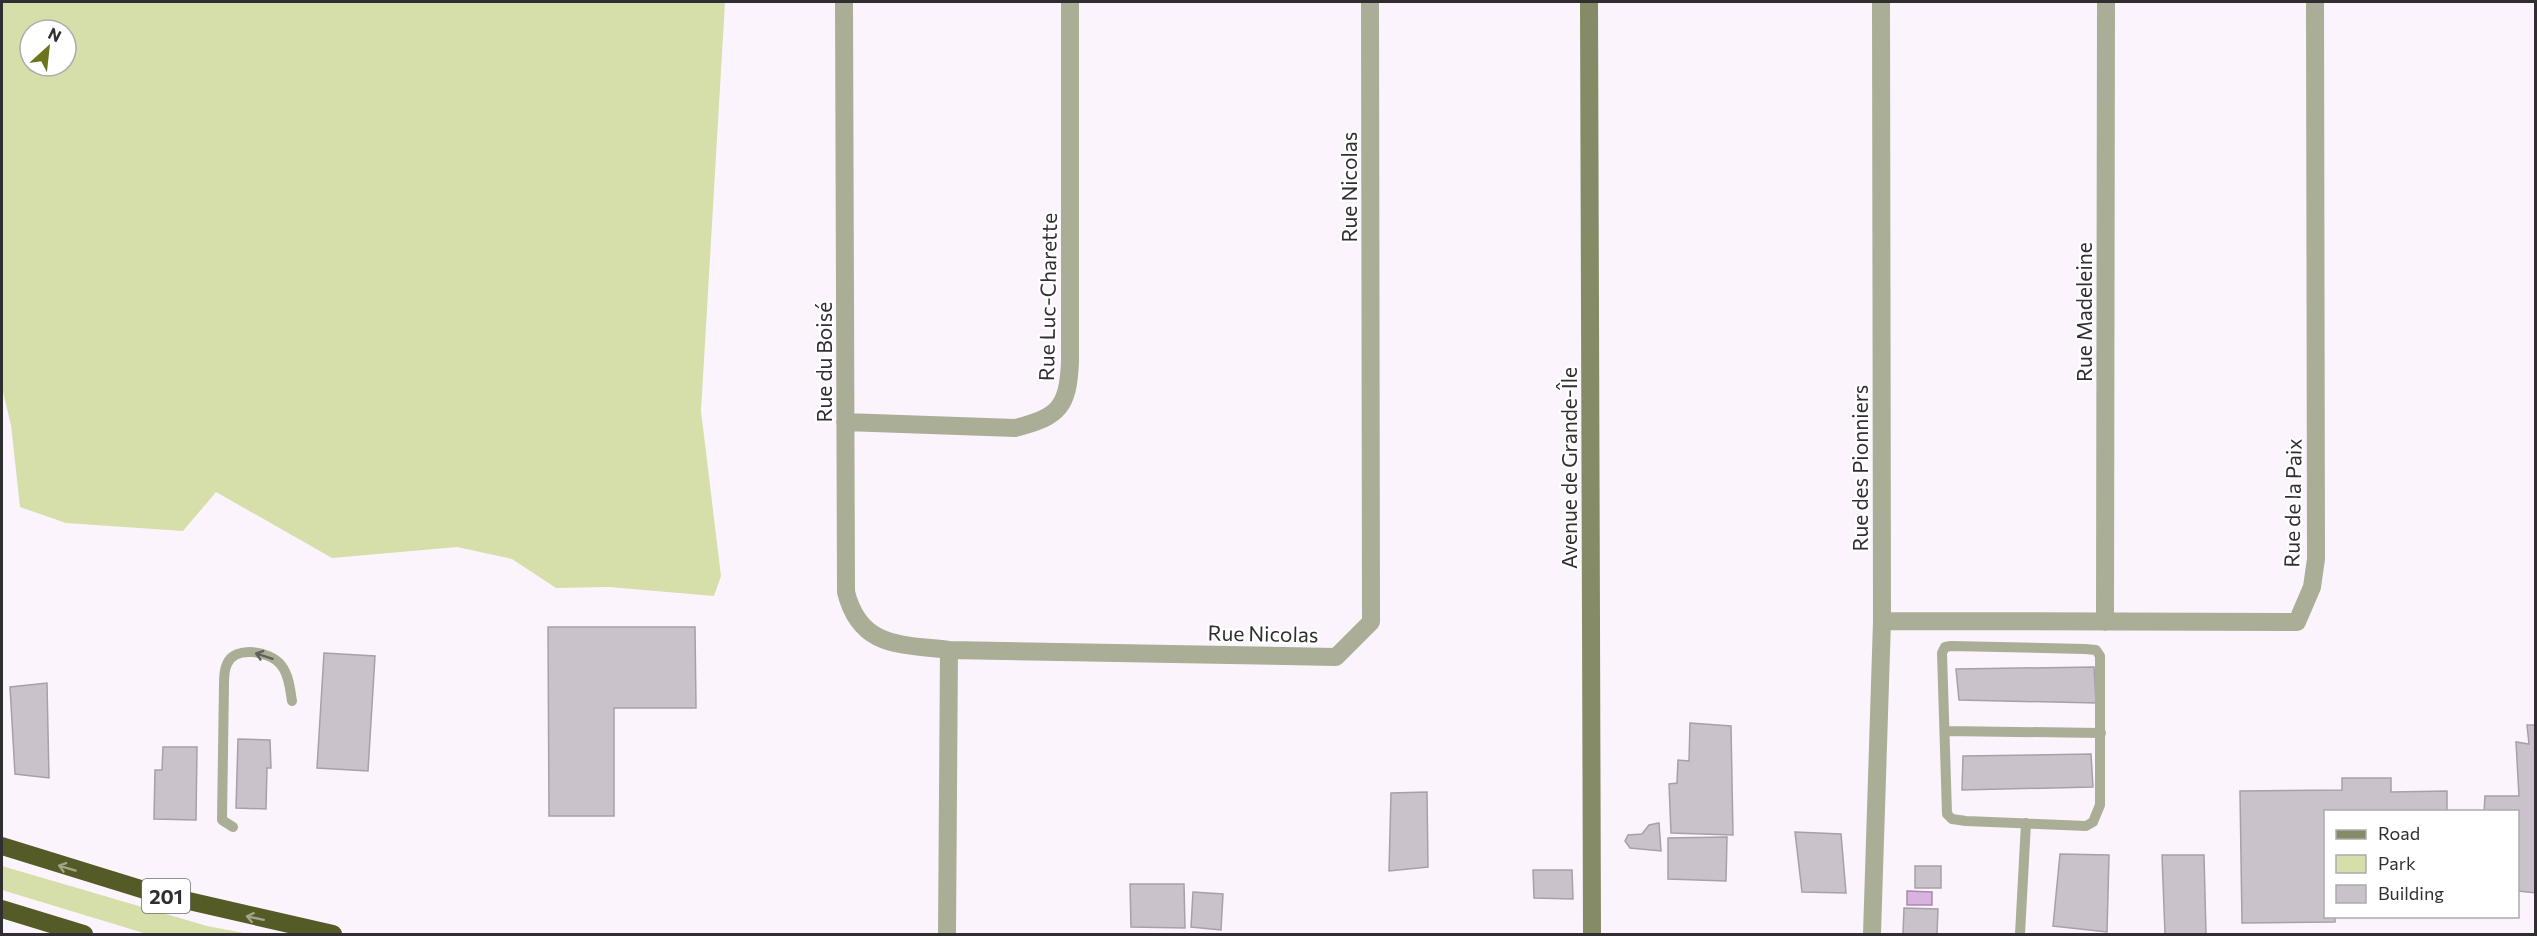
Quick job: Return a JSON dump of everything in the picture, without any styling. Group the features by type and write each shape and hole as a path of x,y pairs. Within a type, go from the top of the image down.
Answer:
{"highway":[{"name":"201","path":"2,846 154,893 333,934"},
{"path":"2,909 84,934"}],"street":[{"name":"Rue du Boisé","path":"844,2 846,592 852,614 868,632 891,643 949,650"},
{"name":"Rue Luc-Charette","path":"845,423 1015,428 1037,423 1059,411 1069,390 1070,362 1070,2"},
{"name":"Rue Nicolas","path":"949,650 1336,657 1371,622 1370,2"},
{"name":"Avenue de Grande-Île","path":"1589,2 1592,934"},
{"name":"Rue des Pionniers","path":"1872,934 1882,621 1881,2"},
{"name":"Rue Madeleine","path":"2105,622 2106,2"},
{"name":"Rue de la Paix","path":"1882,621 2297,622 2312,587 2316,559 2315,2"},
{"path":"947,934 949,650"}],"lane":[{"path":"1951,646 2096,650 2100,656 2101,666 2101,733 2100,805 2092,822 2086,826 1952,819 1947,814 1942,653 1946,647 1951,646"},
{"path":"233,827 222,820 224,684 227,663 237,654 252,652 267,655 280,663 287,675 292,701"},
{"path":"1944,731 2101,733"},
{"path":"2020,934 2026,822"}],"green space":[{"path":"2,2 725,2 701,411 721,576 714,596 609,587 556,588 512,559 457,547 332,558 216,492 183,531 66,523 20,507 11,425 2,388"},
{"path":"2,866 207,926 249,934 147,934 2,890"}],"shaded area":[{"path":"1907,891 1932,892 1932,905 1907,905"}],"building":[{"path":"548,627 695,627 696,708 614,708 614,816 549,816"},
{"path":"324,653 375,656 368,771 317,768"},
{"path":"2094,667 2096,703 1959,700 1956,669"},
{"path":"47,683 49,778 15,774 10,687"},
{"path":"1690,723 1731,726 1733,835 1671,833 1669,784 1677,783 1678,760 1689,761"},
{"path":"2527,725 2536,725 2536,893 2519,891 2519,810 2484,810 2485,796 2519,796 2516,742 2529,744"},
{"path":"238,739 270,740 271,768 267,768 266,809 236,808"},
{"path":"163,747 197,747 196,820 154,819 155,770 162,770"},
{"path":"2091,754 2093,787 1962,790 1963,756"},
{"path":"2342,778 2391,778 2391,792 2447,791 2447,810 2324,810 2324,918 2335,918 2335,922 2242,923 2240,791 2342,790"},
{"path":"1427,792 1428,867 1389,871 1391,793"},
{"path":"1659,823 1661,851 1630,848 1625,841 1628,835 1642,834 1649,825"},
{"path":"1795,832 1841,834 1846,893 1802,892"},
{"path":"1727,837 1726,881 1668,879 1668,838"},
{"path":"2060,854 2109,855 2107,932 2053,926"},
{"path":"2162,855 2204,855 2206,934 2165,934"},
{"path":"1915,866 1941,866 1941,888 1915,888"},
{"path":"1533,870 1572,870 1573,899 1534,898"},
{"path":"1130,884 1184,884 1185,928 1131,927"},
{"path":"1193,892 1223,894 1221,930 1191,927"},
{"path":"1904,908 1938,909 1937,934 1903,934"}]}
